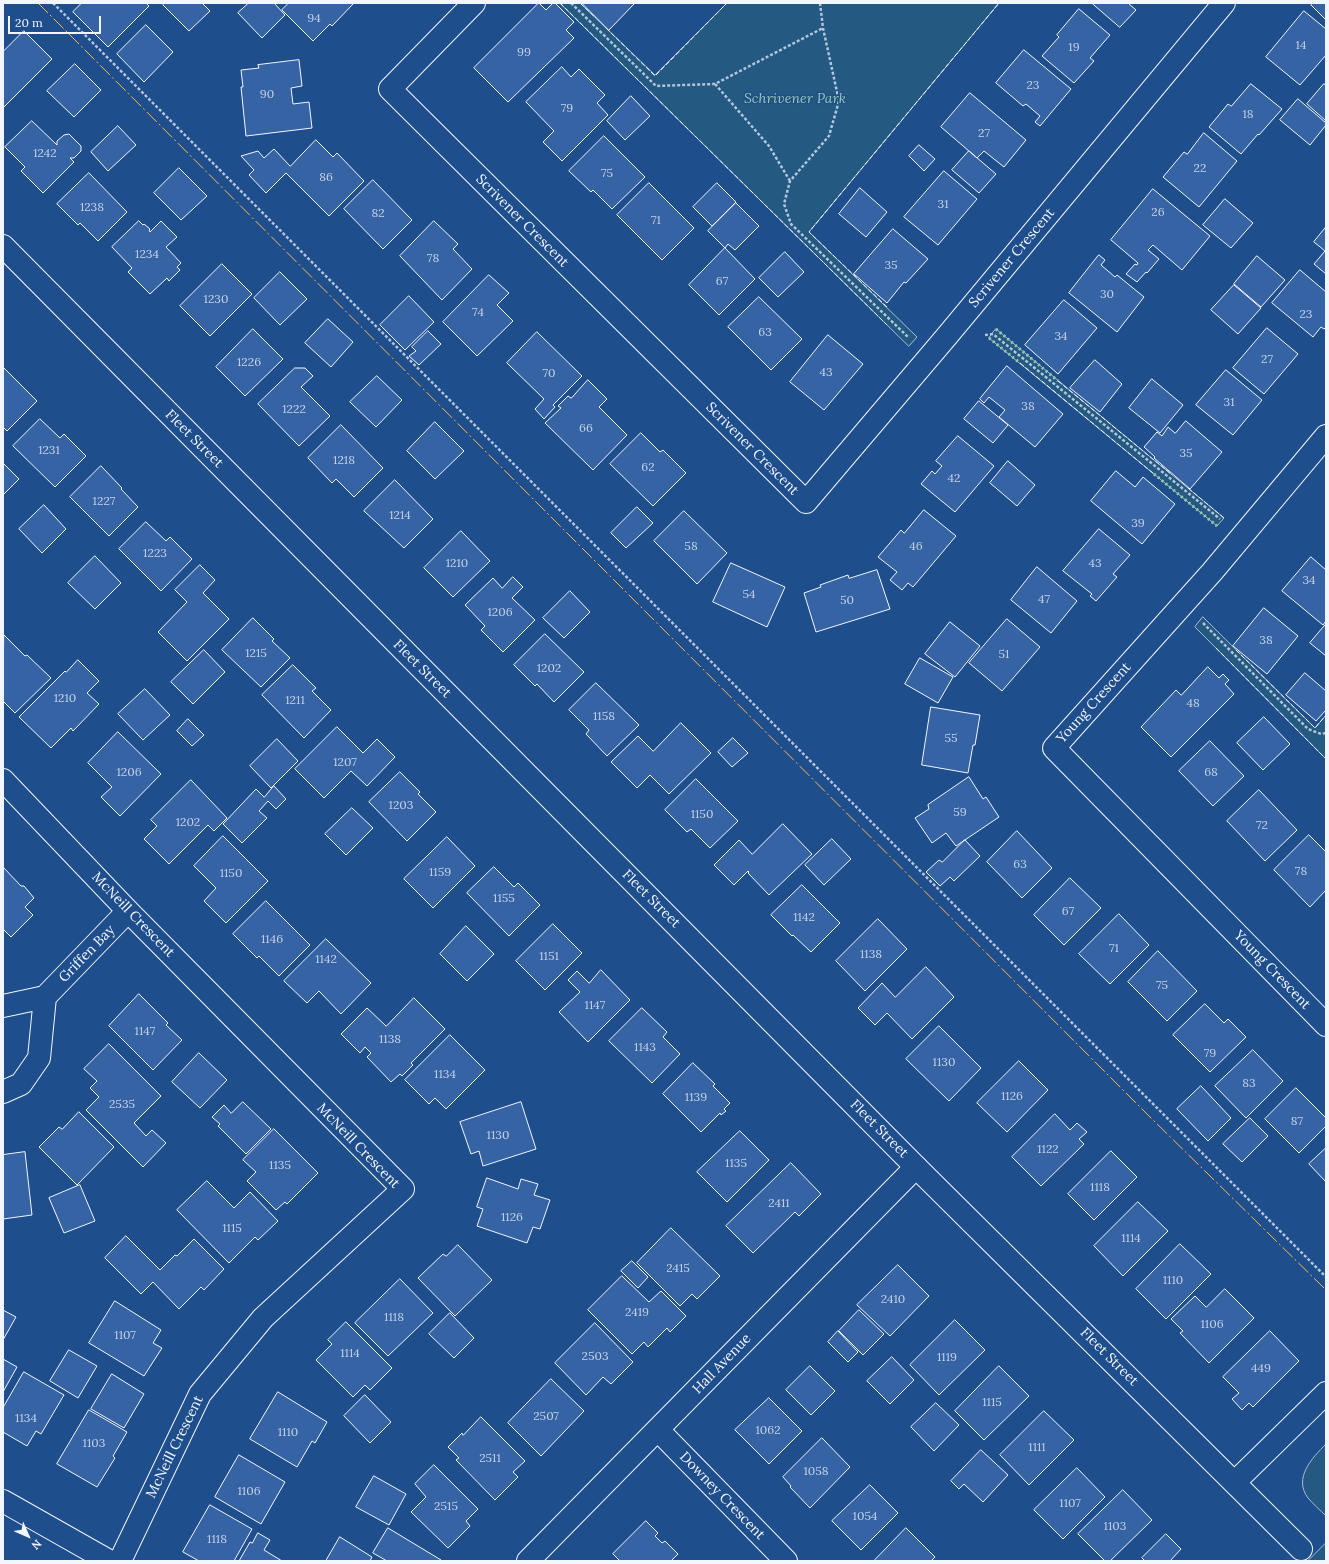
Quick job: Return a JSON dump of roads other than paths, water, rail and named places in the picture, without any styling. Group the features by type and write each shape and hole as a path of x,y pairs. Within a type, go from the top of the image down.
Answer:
{"street":[{"name":"Scrivener Crescent","path":"474,3 390,89 806,502 952,330 1224,3"},
{"name":"Fleet Street","path":"3,246 916,1167 1301,1549"},
{"name":"Young Crescent","path":"1326,436 1212,572 1054,748 1326,1025"},
{"name":"McNeill Crescent","path":"3,780 128,911 402,1189 263,1318 200,1394 120,1561"},
{"name":"Griffen Bay","path":"45,997 128,911"},
{"path":"3,1006 45,997 39,1058 21,1084 3,1092"},
{"name":"Hall Avenue","path":"528,1561 916,1167"},
{"path":"1235,1482 1326,1393"},
{"name":"Downey Crescent","path":"658,1430 786,1561"},
{"path":"3,1501 109,1561"}],"park label":[{"name":"Schrivener Park","path":"795,99"}]}
